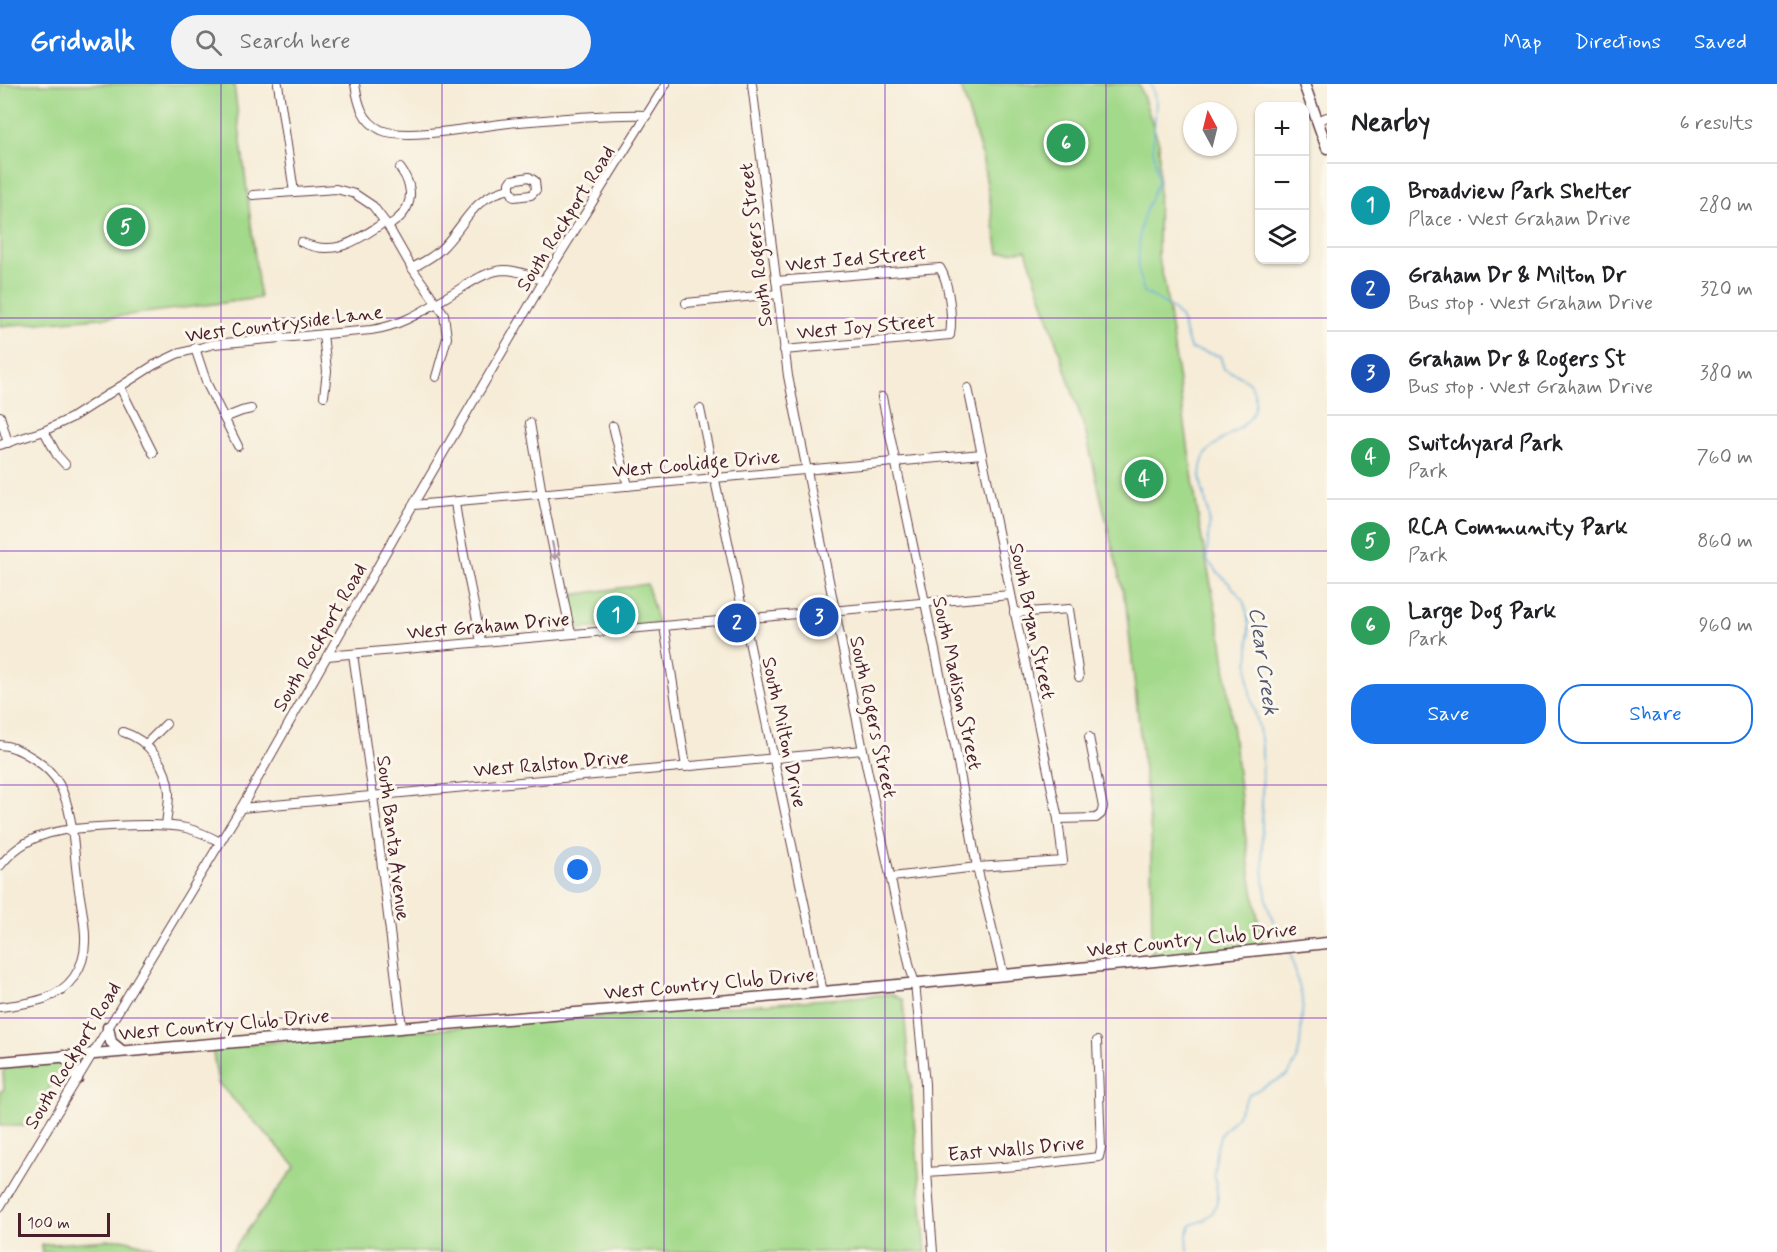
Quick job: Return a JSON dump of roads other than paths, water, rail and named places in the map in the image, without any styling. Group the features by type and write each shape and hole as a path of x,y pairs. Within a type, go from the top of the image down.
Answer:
{"main road":[{"path":"1304,84 1322,119 1327,148"},
{"name":"West Country Club Drive","path":"0,1062 1004,976 1327,943"},
{"path":"108,1027 111,1042 122,1051"},
{"path":"63,1056 72,1064 77,1079"}],"street":[{"path":"278,84 294,192"},
{"path":"355,84 363,113 372,124 390,133 430,132 508,123 626,114 647,115"},
{"name":"South Rockport Road","path":"0,1207 241,808 544,281 666,84"},
{"name":"South Rogers Street","path":"752,84 784,350 863,750 915,983 925,1084 927,1172 933,1252"},
{"path":"301,242 316,249 345,246 403,214 410,200 408,182 400,168"},
{"path":"253,195 336,189 350,191 367,201 386,224 412,268 444,314 448,332 436,377"},
{"path":"412,268 440,251 480,201 498,191 510,189"},
{"name":"West Jed Street","path":"776,281 940,268 945,275 947,286 950,335"},
{"name":"West Countryside Lane","path":"4,444 44,431 71,418 154,365 195,348 214,344 392,327 408,320 481,276 495,271 515,271 544,281"},
{"path":"686,303 777,294"},
{"path":"324,334 327,371 324,396"},
{"name":"West Joy Street","path":"784,350 950,335"},
{"path":"195,348 207,384 238,446"},
{"path":"120,387 153,453"},
{"name":"South Bryan Street","path":"968,388 1058,819 1063,861 977,867"},
{"name":"South Madison Street","path":"882,397 955,746 977,867 1004,976"},
{"path":"224,418 251,409"},
{"name":"South Milton Drive","path":"700,409 823,992"},
{"path":"0,416 4,444"},
{"path":"530,423 571,634"},
{"path":"614,426 628,486"},
{"path":"44,431 57,456 65,464"},
{"name":"West Coolidge Drive","path":"414,505 982,454"},
{"path":"455,501 461,545 481,642"},
{"name":"West Graham Drive","path":"327,656 1010,595"},
{"path":"1014,614 1069,609 1079,677"},
{"path":"664,626 686,767"},
{"name":"South Banta Avenue","path":"352,654 373,796 402,1027"},
{"path":"146,744 166,724"},
{"path":"123,732 134,735 146,744 159,761 167,782 169,798 166,825"},
{"path":"1058,819 1096,818 1101,814 1103,807 1089,736"},
{"path":"0,745 6,745 35,759 58,782 69,810 85,932 84,951 79,968 69,983 53,995 37,1002 0,1007"},
{"name":"West Ralston Drive","path":"241,808 863,750"},
{"path":"0,866 15,851 37,837 53,832 166,825 196,831 220,842"},
{"path":"892,877 977,867"},
{"name":"East Walls Drive","path":"927,1172 1031,1165 1099,1157 1101,1148 1097,1041"}],"waterway":[{"name":"Clear Creek","path":"1151,84 1156,101 1153,148 1158,181 1140,230 1138,268 1144,292 1177,313 1191,349 1220,356 1224,369 1245,379 1254,392 1254,410 1249,419 1208,451 1203,460 1200,476 1209,515 1207,560 1239,595 1248,620 1249,687 1262,742 1264,882 1270,912 1285,943"},
{"name":"Clear Creek","path":"1188,1252 1187,1234 1191,1225 1204,1220 1213,1212 1218,1199 1214,1173 1216,1150 1221,1134 1236,1117 1249,1094 1288,1075 1297,1059 1303,1001 1290,952"}],"place":[{"name":"Large Dog Park","path":"1066,143"},
{"name":"RCA Community Park","path":"126,227"},
{"name":"Switchyard Park","path":"1144,479"},
{"name":"Broadview Park Shelter","path":"616,615"},
{"name":"Graham Dr & Rogers St","path":"819,617"},
{"name":"Graham Dr & Milton Dr","path":"737,623"}]}
